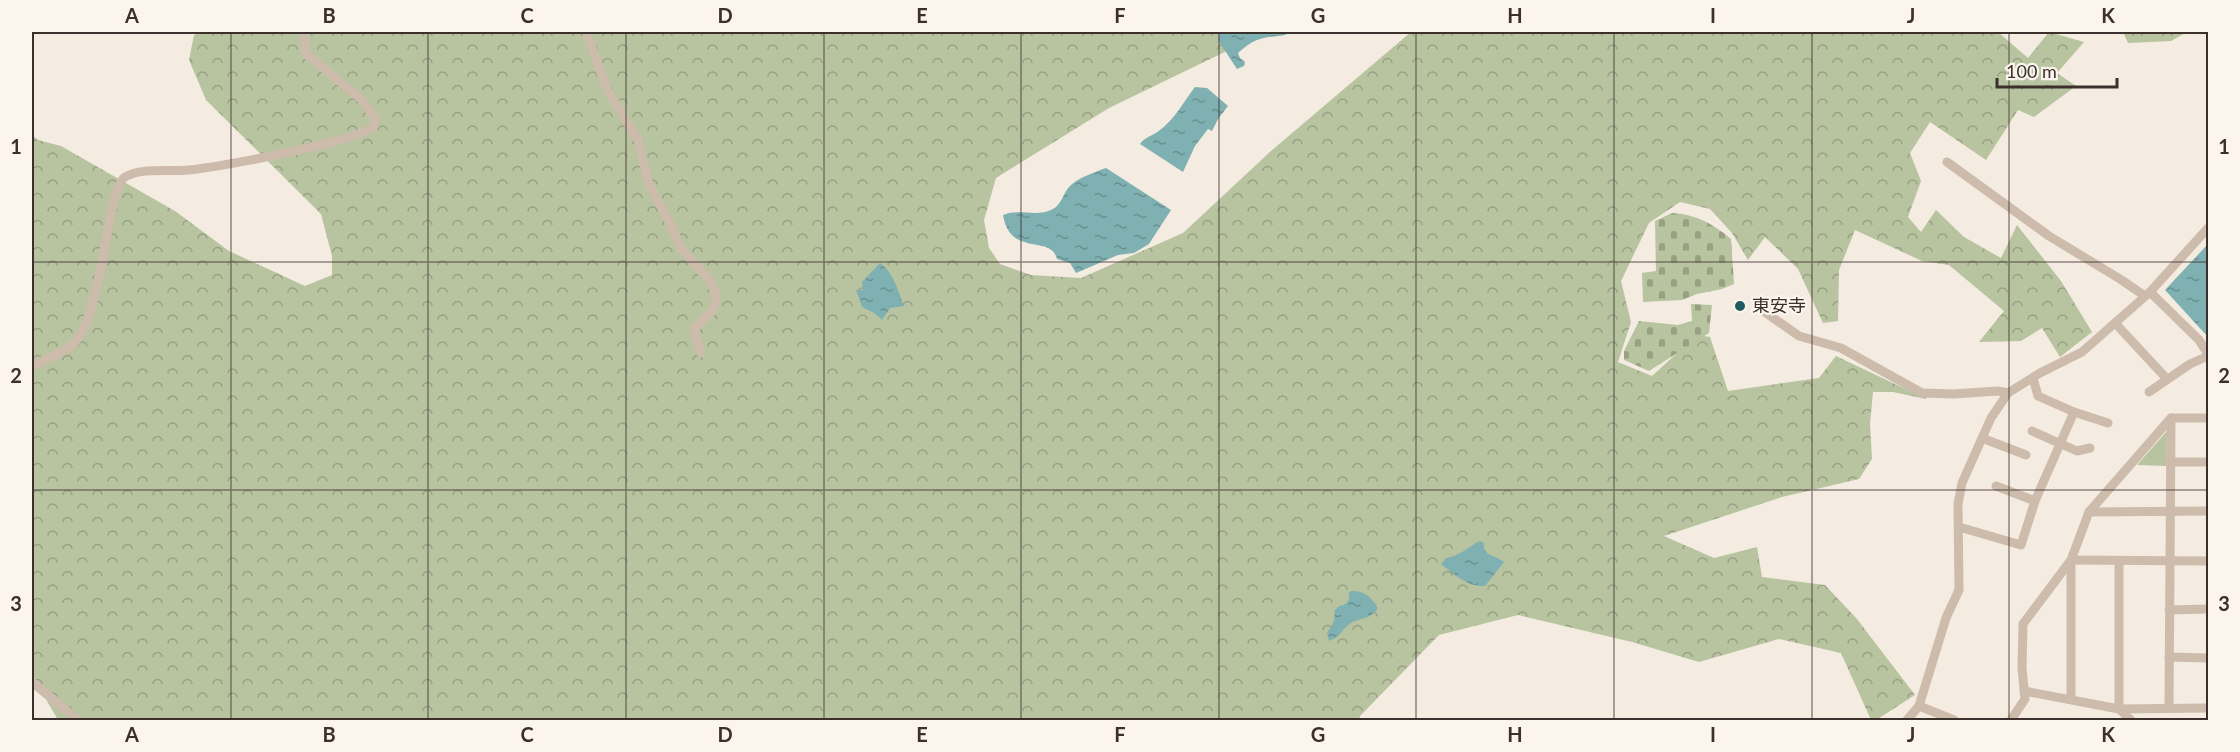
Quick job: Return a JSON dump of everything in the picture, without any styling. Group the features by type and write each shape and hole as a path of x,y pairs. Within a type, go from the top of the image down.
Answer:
{"street":[{"path":"32,368 74,342 80,333 95,293 104,260 113,204 123,178 142,172 190,170 230,164 341,140 363,134 374,126 375,118 360,99 306,54 304,32"},
{"path":"586,32 608,91 638,140 649,185 680,247 709,280 715,292 716,303 712,311 695,328 701,353"},
{"path":"1947,162 2049,236 2147,294 2199,340 2208,355 2166,379 2149,392"},
{"path":"1907,720 1919,706 1946,618 1959,590 1958,504 1962,483 1991,418 2008,393 2082,352 2147,294 2208,228"},
{"path":"1762,309 1799,336 1841,348 1922,393 1953,394 1998,391 2008,393"},
{"path":"2115,323 2166,379"},
{"path":"2033,378 2038,396 2074,412 2109,423"},
{"path":"1959,527 2021,545 2035,501 2074,412"},
{"path":"2011,720 2025,699 2023,624 2071,560 2089,512 2171,418 2208,418"},
{"path":"2169,708 2171,418"},
{"path":"2032,431 2077,452 2090,448"},
{"path":"1982,438 2026,455"},
{"path":"2169,462 2208,462"},
{"path":"1996,486 2035,501"},
{"path":"2089,512 2208,511"},
{"path":"2071,560 2208,561"},
{"path":"2071,560 2071,699"},
{"path":"2119,561 2119,709 2131,720"},
{"path":"2169,610 2208,609"},
{"path":"2169,657 2208,658"},
{"path":"32,682 78,720"},
{"path":"2024,691 2119,709 2208,708"},
{"path":"1919,706 1954,720"}],"green space":[{"path":"201,32 1266,32 1109,108 996,178 984,220 989,248 1000,264 1031,275 1081,278 1183,233 1271,151 1411,32 1998,32 2028,58 2049,32 2084,42 2057,73 2076,86 2034,117 2018,110 1986,160 1930,122 1910,153 1921,181 1908,217 1921,232 1936,210 1964,237 2001,258 2017,225 2061,281 2092,332 2060,357 2042,328 2021,341 1979,342 2004,311 1949,265 1922,261 1855,230 1839,270 1838,321 1823,323 1798,269 1765,237 1748,260 1732,233 1710,209 1680,202 1649,223 1621,281 1631,322 1618,362 1652,376 1697,335 1710,337 1728,391 1819,378 1836,356 1912,392 1927,396 1926,399 1893,392 1873,392 1870,424 1872,459 1859,479 1782,497 1664,536 1714,558 1757,547 1762,577 1825,585 1857,619 1915,695 1876,720 1871,720 1841,653 1779,639 1699,662 1632,642 1518,615 1439,635 1360,716 1359,720 58,720 32,675 32,135 38,140 61,146 175,211 229,251 305,286 332,275 332,256 321,214 206,100 189,60 194,35"},
{"path":"2123,32 2187,32 2171,41 2128,43"},
{"path":"1672,213 1689,215 1704,221 1731,239 1734,284 1682,300 1643,302 1642,273 1656,271 1655,221"},
{"path":"1691,304 1712,305 1709,333 1649,371 1624,360 1624,351 1639,321 1678,325 1692,321"},
{"path":"2167,431 2166,466 2137,465"}],"water":[{"path":"1219,32 1291,32 1249,44 1238,53 1245,62 1244,66 1237,69 1218,40"},
{"path":"1195,87 1207,88 1228,106 1212,131 1208,129 1195,146 1183,172 1140,144 1170,121"},
{"path":"1106,168 1171,210 1149,244 1134,253 1118,255 1076,273 1070,263 1057,259 1047,248 1014,237 1007,228 1003,215 1016,212 1047,212 1058,205 1072,184"},
{"path":"2208,244 2208,337 2165,290"},
{"path":"880,263 892,277 904,306 890,308 882,320 862,307 856,290 863,290 862,282"},
{"path":"1480,541 1484,543 1487,553 1504,562 1485,586 1467,582 1441,564 1446,558"},
{"path":"1353,591 1368,596 1378,608 1368,617 1348,625 1339,635 1329,641 1327,633 1334,621 1335,610 1349,600 1349,592"}],"place":[{"name":"東安寺","path":"1740,306"}]}
